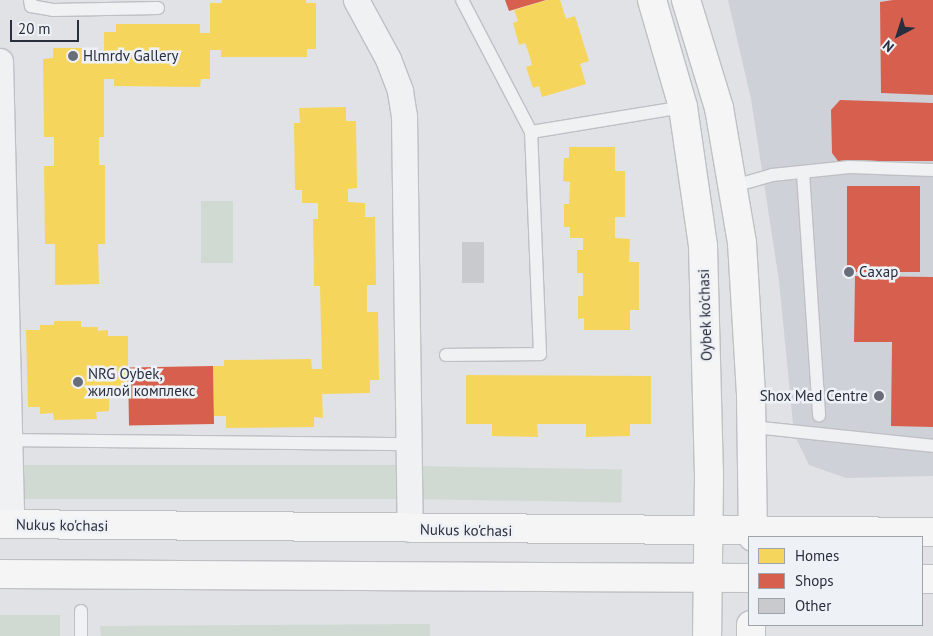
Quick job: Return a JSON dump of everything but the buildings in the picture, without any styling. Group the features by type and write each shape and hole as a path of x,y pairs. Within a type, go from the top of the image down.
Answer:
{"main road":[{"name":"Oybek ko'chasi","path":"652,0 683,107 703,246 708,532 707,636"},
{"path":"686,0 719,108 734,186 742,252 752,427 753,535"},
{"name":"Nukus ko'chasi","path":"6,524 708,532 753,535 933,532"},
{"path":"0,574 748,578"}],"street":[{"path":"356,0 388,59 400,91 404,116 410,529"},
{"path":"0,61 3,355 8,440 6,524"}],"lane":[{"path":"30,0 30,6 53,10 158,8"},
{"path":"446,355 540,354 531,132 462,0"},
{"path":"531,132 683,107"},
{"path":"734,186 772,175 850,167 933,170"},
{"path":"803,173 818,415"},
{"path":"752,427 933,446"},
{"path":"8,440 408,444"},
{"path":"81,611 81,636"}],"shaded area":[{"path":"728,0 933,0 933,476 846,478 809,465 794,434 779,281 751,99"},
{"path":"201,201 233,201 233,263 201,263"},
{"path":"15,465 396,465 396,499 15,499"},
{"path":"416,466 622,470 621,503 415,499"},
{"path":"0,615 60,615 60,636 0,636"},
{"path":"430,624 430,636 101,636 100,626"}],"place":[{"name":"Hlmrdv Gallery","path":"73,56"},
{"name":"Сахар","path":"849,272"},
{"name":"NRG Oybek, жилой комплекс","path":"78,382"},
{"name":"Shox Med Centre","path":"879,396"}]}
